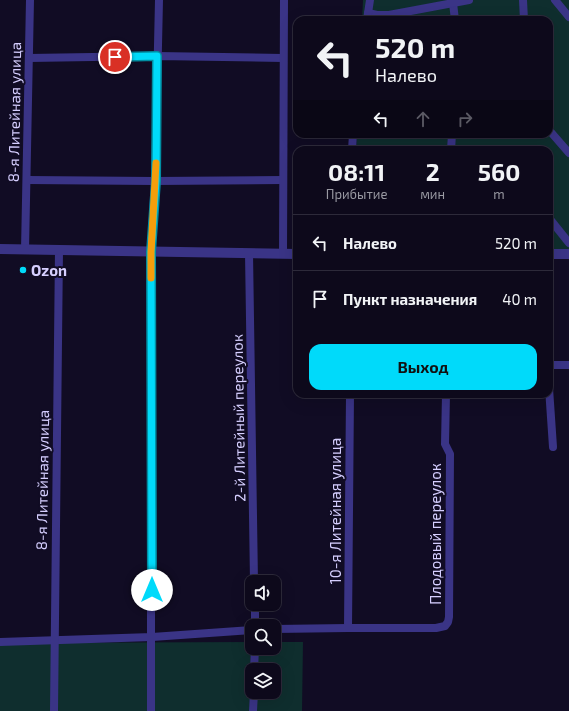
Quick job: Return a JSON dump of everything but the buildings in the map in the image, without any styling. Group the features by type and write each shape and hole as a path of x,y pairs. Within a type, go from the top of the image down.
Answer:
{"street":[{"name":"8-я Литейная улица","path":"25,250 30,0"},
{"path":"151,711 151,252 156,181 159,0"},
{"path":"283,254 284,0"},
{"path":"370,0 367,16 389,15 448,2 469,0"},
{"path":"523,0 524,16"},
{"path":"555,0 569,17"},
{"path":"448,2 453,16"},
{"path":"29,58 157,56 283,58"},
{"path":"553,135 569,153"},
{"path":"27,180 283,180"},
{"path":"553,223 569,243"},
{"path":"0,249 293,254"},
{"name":"8-я Литейная улица","path":"54,711 59,250"},
{"name":"2-й Литейный переулок","path":"249,253 254,575"},
{"path":"553,254 569,254"},
{"path":"553,365 569,365"},
{"name":"10-я Литейная улица","path":"348,628 350,398"},
{"name":"Плодовый переулок","path":"348,628 436,628 445,626 448,622 450,454 445,444 446,398"},
{"path":"550,398 553,447"},
{"path":"281,629 348,628"},
{"path":"0,642 152,637 245,630"},
{"path":"254,699 254,711"}],"green space":[{"path":"363,0 569,0 569,249 553,249 553,146 356,146 357,138 553,138 553,16 362,16"},
{"path":"245,642 245,655 281,655 281,642 303,642 302,711 0,711 0,643"}],"slow traffic":[{"path":"151,278 156,163"}],"place":[{"name":"Ozon","path":"23,270"}],"route":[{"path":"115,57 157,56 156,181 151,252 152,590"}]}
